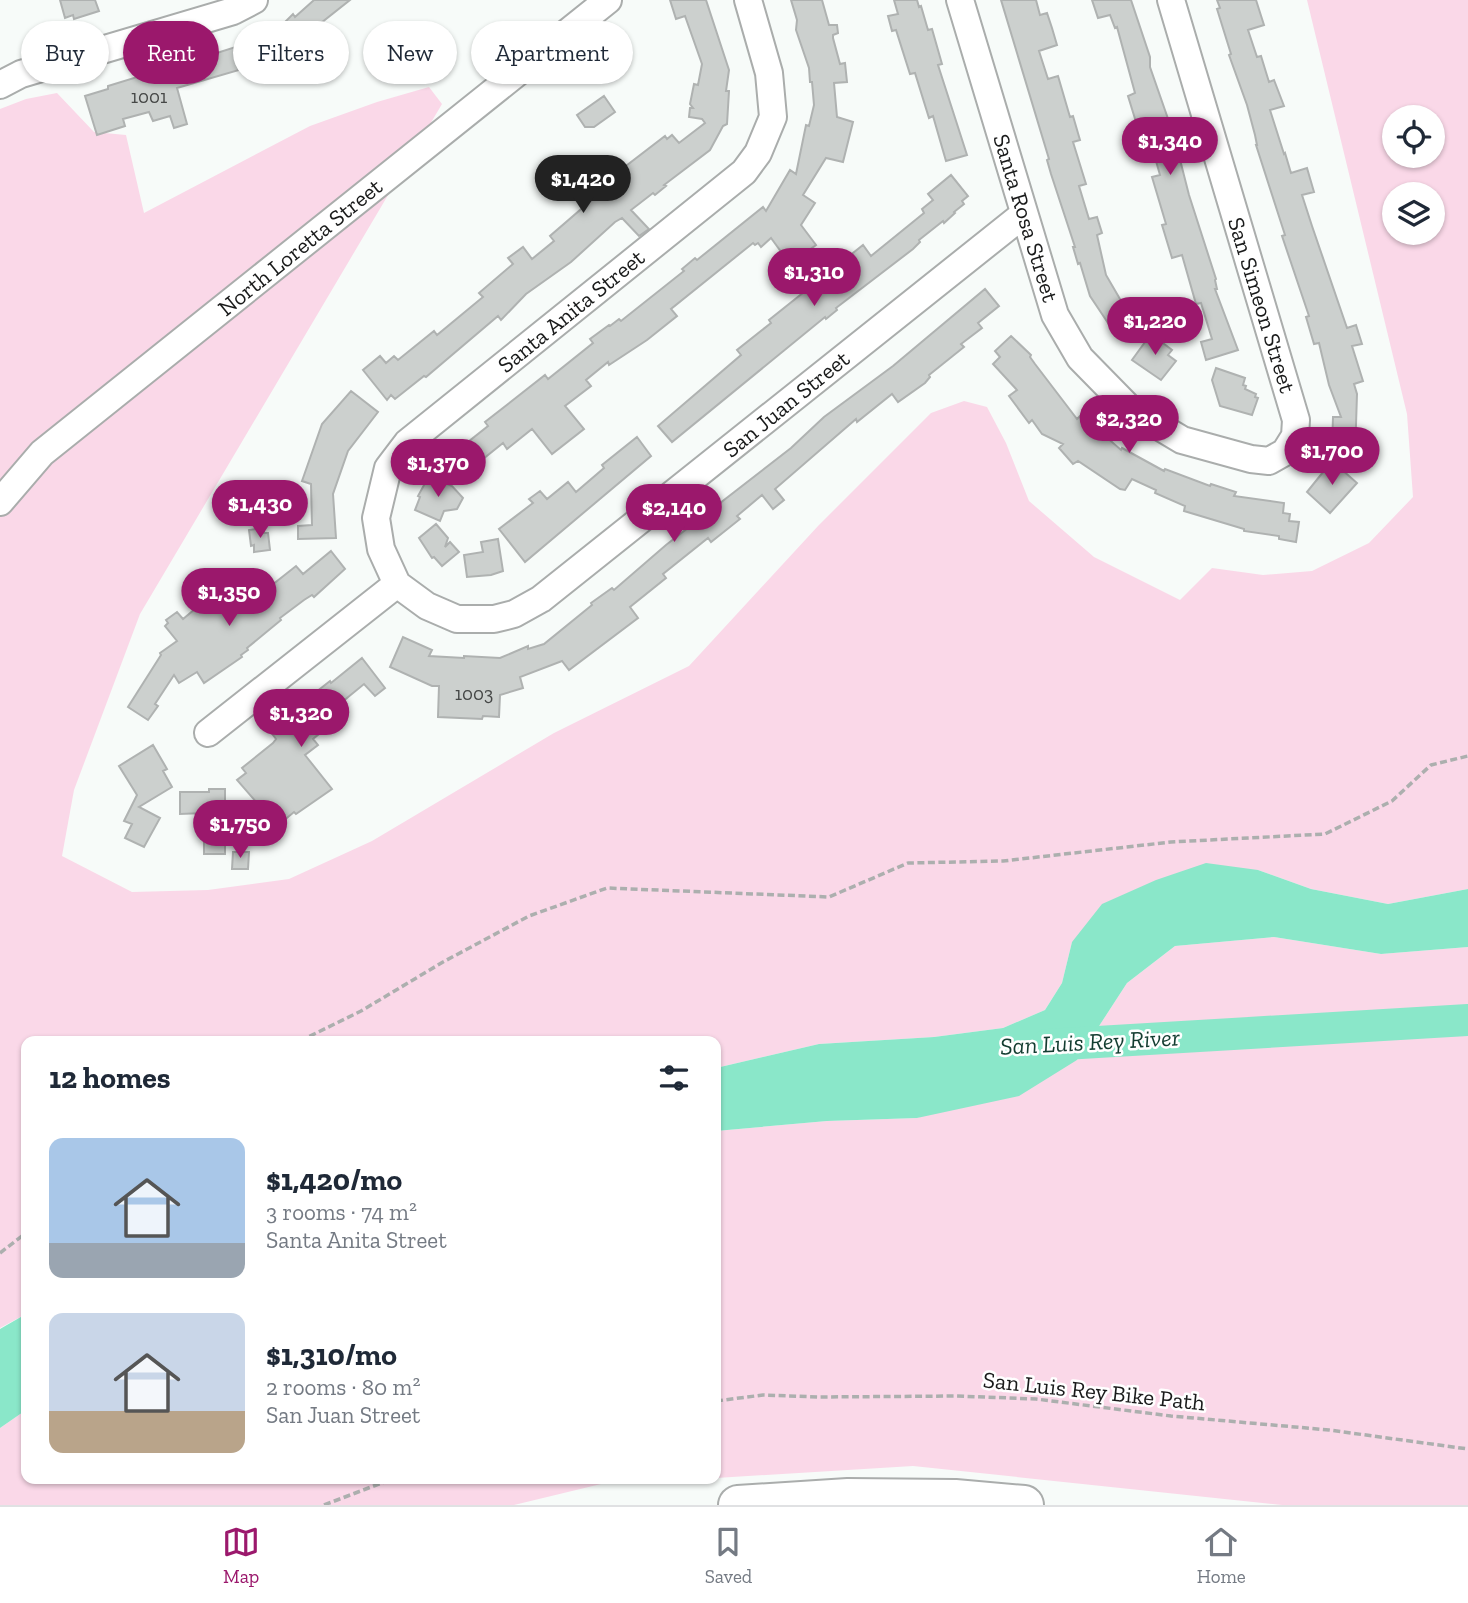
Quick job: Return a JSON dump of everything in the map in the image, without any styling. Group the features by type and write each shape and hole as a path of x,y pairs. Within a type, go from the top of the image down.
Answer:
{"highway":[{"path":"738,1505 848,1498 955,1499 1024,1505"}],"street":[{"path":"0,85 21,74 233,11 254,0"},
{"name":"North Loretta Street","path":"0,502 42,453 608,0"},
{"name":"Santa Anita Street","path":"397,584 381,549 376,518 388,468 407,443 744,172 758,153 773,117 769,73 748,0"},
{"name":"Santa Rosa Street","path":"960,0 1055,315 1080,358 1130,408 1182,440 1251,458"},
{"name":"San Simeon Street","path":"1171,0 1296,420 1295,436 1285,452 1269,461 1251,458"},
{"name":"San Juan Street","path":"397,584 426,606 457,619 494,619 514,614 541,599 1024,214"},
{"path":"208,733 397,584"}],"path":[{"path":"310,1036 361,1011 443,961 530,916 607,888 829,897 908,863 1003,861 1171,842 1325,834 1392,802 1431,765 1468,756"},
{"path":"0,1253 21,1237"},
{"name":"San Luis Rey Bike Path","path":"721,1400 763,1395 1036,1399 1184,1417 1329,1430 1468,1449"},
{"path":"324,1505 379,1484"}],"shaded area":[{"path":"1307,0 1468,0 1468,889 1388,904 1311,889 1258,870 1072,942 1062,983 1045,1010 1003,1028 934,1037 819,1044 721,1067 721,1036 21,1036 21,1317 0,1328 0,109 26,99 57,93 94,132 126,135 144,213 310,126 429,87 442,104 140,614 74,790 62,856 132,892 208,890 289,879 372,841 554,733 689,666 818,526 931,413 964,401 987,407 1006,443 1029,501 1094,557 1180,600 1212,568 1263,575 1312,571 1369,543 1413,497 1407,414"},
{"path":"1206,863 1258,870 1311,889 1388,904 1468,889 1468,947 1381,954 1274,937 1175,946 1127,983 1077,1060 1019,1096 917,1118 827,1121 721,1131 721,1067 819,1044 934,1037 1003,1028 1045,1010 1062,983 1072,942 1102,904 1156,880"},
{"path":"1274,937 1381,954 1468,947 1468,1505 1282,1505 913,1466 721,1478 721,1131 827,1121 917,1118 1077,1060 1127,983 1175,946"},
{"path":"21,1317 21,1413 0,1428 0,1329"},
{"path":"21,1413 21,1484 601,1484 514,1505 0,1505 0,1428"}],"building":[{"path":"60,0 95,0 99,11 74,19 73,15 65,18"},
{"path":"314,0 350,0 324,21 286,21 293,14 295,17"},
{"path":"670,0 706,0 729,70 726,91 729,91 727,124 723,126 710,150 655,195 653,193 631,210 649,229 639,236 622,218 615,222 571,262 526,294 501,320 498,316 426,377 395,399 391,395 387,400 363,370 380,356 386,363 394,356 398,360 434,331 437,335 483,297 479,293 513,264 508,258 523,247 532,259 554,241 550,236 624,172 622,169 665,136 667,139 672,135 679,143 705,123 702,119 689,117 690,108 693,108 690,104 694,84 698,85 702,64 685,16 676,19"},
{"path":"791,0 822,0 829,25 837,25 838,33 833,35 833,38 840,64 845,63 847,82 834,83 837,117 853,122 843,162 826,158 803,195 815,203 801,225 816,245 790,264 771,238 761,247 758,243 753,243 671,309 677,316 647,340 609,365 608,362 586,380 591,386 565,406 584,429 552,454 532,429 507,449 503,443 458,479 444,461 488,426 485,422 545,375 548,379 593,343 590,339 619,319 621,321 684,271 682,269 695,258 697,260 763,207 766,211 790,170 796,174 806,125 809,126 814,105 809,68 796,30 797,20"},
{"path":"894,0 917,0 928,30 932,29 942,64 938,65 967,155 946,161 933,116 929,118 915,73 910,74 896,30 892,31 888,16 898,14"},
{"path":"1001,0 1036,0 1040,15 1047,13 1057,45 1039,51 1048,79 1058,76 1070,117 1073,116 1080,140 1073,142 1086,184 1079,186 1089,219 1097,217 1102,233 1097,235 1106,275 1131,318 1112,329 1090,296 1080,263 1078,264"},
{"path":"1092,0 1131,0 1216,279 1215,289 1238,350 1206,360 1201,342 1212,339 1201,303 1196,304 1182,255 1172,258 1162,225 1166,224 1152,177 1160,175 1144,119 1136,122 1128,96 1135,93 1117,27 1115,28 1110,15 1098,18"},
{"path":"1217,0 1256,0 1264,25 1248,30 1257,57 1261,56 1269,82 1274,80 1284,106 1270,110 1291,173 1307,168 1314,192 1302,195 1347,328 1356,325 1362,344 1352,346 1363,381 1354,384 1357,394 1355,455 1351,449 1332,448 1333,417 1341,417 1329,385 1319,343 1314,344 1306,317 1309,316 1282,236 1285,235 1256,145 1247,105 1229,55 1231,54 1217,9 1220,8"},
{"path":"233,48 233,72 219,76 219,52"},
{"path":"123,81 123,84 191,84 177,88 187,124 174,128 170,116 153,121 149,112 123,119 125,126 97,135 85,96 108,89 108,86"},
{"path":"604,96 615,112 594,127 585,127 577,115"},
{"path":"951,175 968,196 955,213 672,442 658,426 741,355 737,350 771,323 769,320 863,245 871,256 924,213 922,209 933,200 928,194"},
{"path":"985,289 999,306 978,323 982,328 961,344 964,347 929,375 925,383 898,402 892,394 857,422 856,419 775,489 784,500 773,509 762,495 737,516 740,519 711,542 708,538 663,574 666,578 630,607 638,618 569,670 562,661 520,677 523,688 500,695 499,717 438,717 439,686 432,686 390,667 403,637 432,650 429,656 464,658 500,658 528,646 528,649 544,644 592,605 591,603 612,588 614,590 666,545 791,448 824,417 893,366"},
{"path":"1151,334 1172,350 1168,355 1176,361 1161,380 1132,360"},
{"path":"1011,336 1031,355 1077,419 1080,416 1121,450 1122,448 1164,471 1165,469 1210,486 1211,484 1236,492 1234,496 1284,503 1283,513 1290,514 1289,521 1299,522 1296,542 1279,539 1279,536 1244,531 1184,511 1185,506 1132,479 1125,490 1120,489 1078,461 1073,464 1059,448 1063,444 1042,434 1032,420 1029,423 1009,396 1017,390 993,364 1000,357 995,351"},
{"path":"1216,368 1245,378 1245,389 1256,394 1255,397 1258,398 1252,415 1220,406 1212,380"},
{"path":"351,391 378,412 348,451 333,494 336,538 298,539 298,526 312,525 311,484 302,481 322,424"},
{"path":"637,437 651,456 525,562 499,529 533,503 529,499 540,491 547,499 568,482 576,492 604,468 602,465"},
{"path":"1332,461 1357,483 1330,513 1307,492"},
{"path":"429,476 452,486 463,498 457,509 444,511 440,521 415,510 420,497 418,496"},
{"path":"436,524 448,538 445,547 450,542 459,552 442,566 432,558 419,538"},
{"path":"264,528 264,533 268,533 270,550 254,552 249,530"},
{"path":"498,539 503,571 467,577 464,555 483,552 481,542"},
{"path":"331,551 345,569 314,597 312,595 280,618 281,620 247,648 242,657 204,683 197,672 179,683 174,675 148,720 128,707 160,653 177,641 165,626 168,623 166,620 177,612 183,619 219,589 228,601 263,573 272,585 296,566 303,574"},
{"path":"362,658 385,688 375,696 364,684 336,707 342,715 313,739 318,745 305,755 332,789 296,814 294,812 277,826 237,780 246,773 242,768 273,743 276,739 270,731"},
{"path":"153,745 167,769 163,771 172,787 139,807 160,818 144,847 125,838 132,824 124,821 137,795 119,766"},
{"path":"209,789 225,789 225,854 204,854 204,813 180,814 180,792 209,792"},
{"path":"233,852 249,852 248,869 232,869"}],"waterway":[{"name":"San Luis Rey River","path":"1047,1045 1468,1020"}]}
